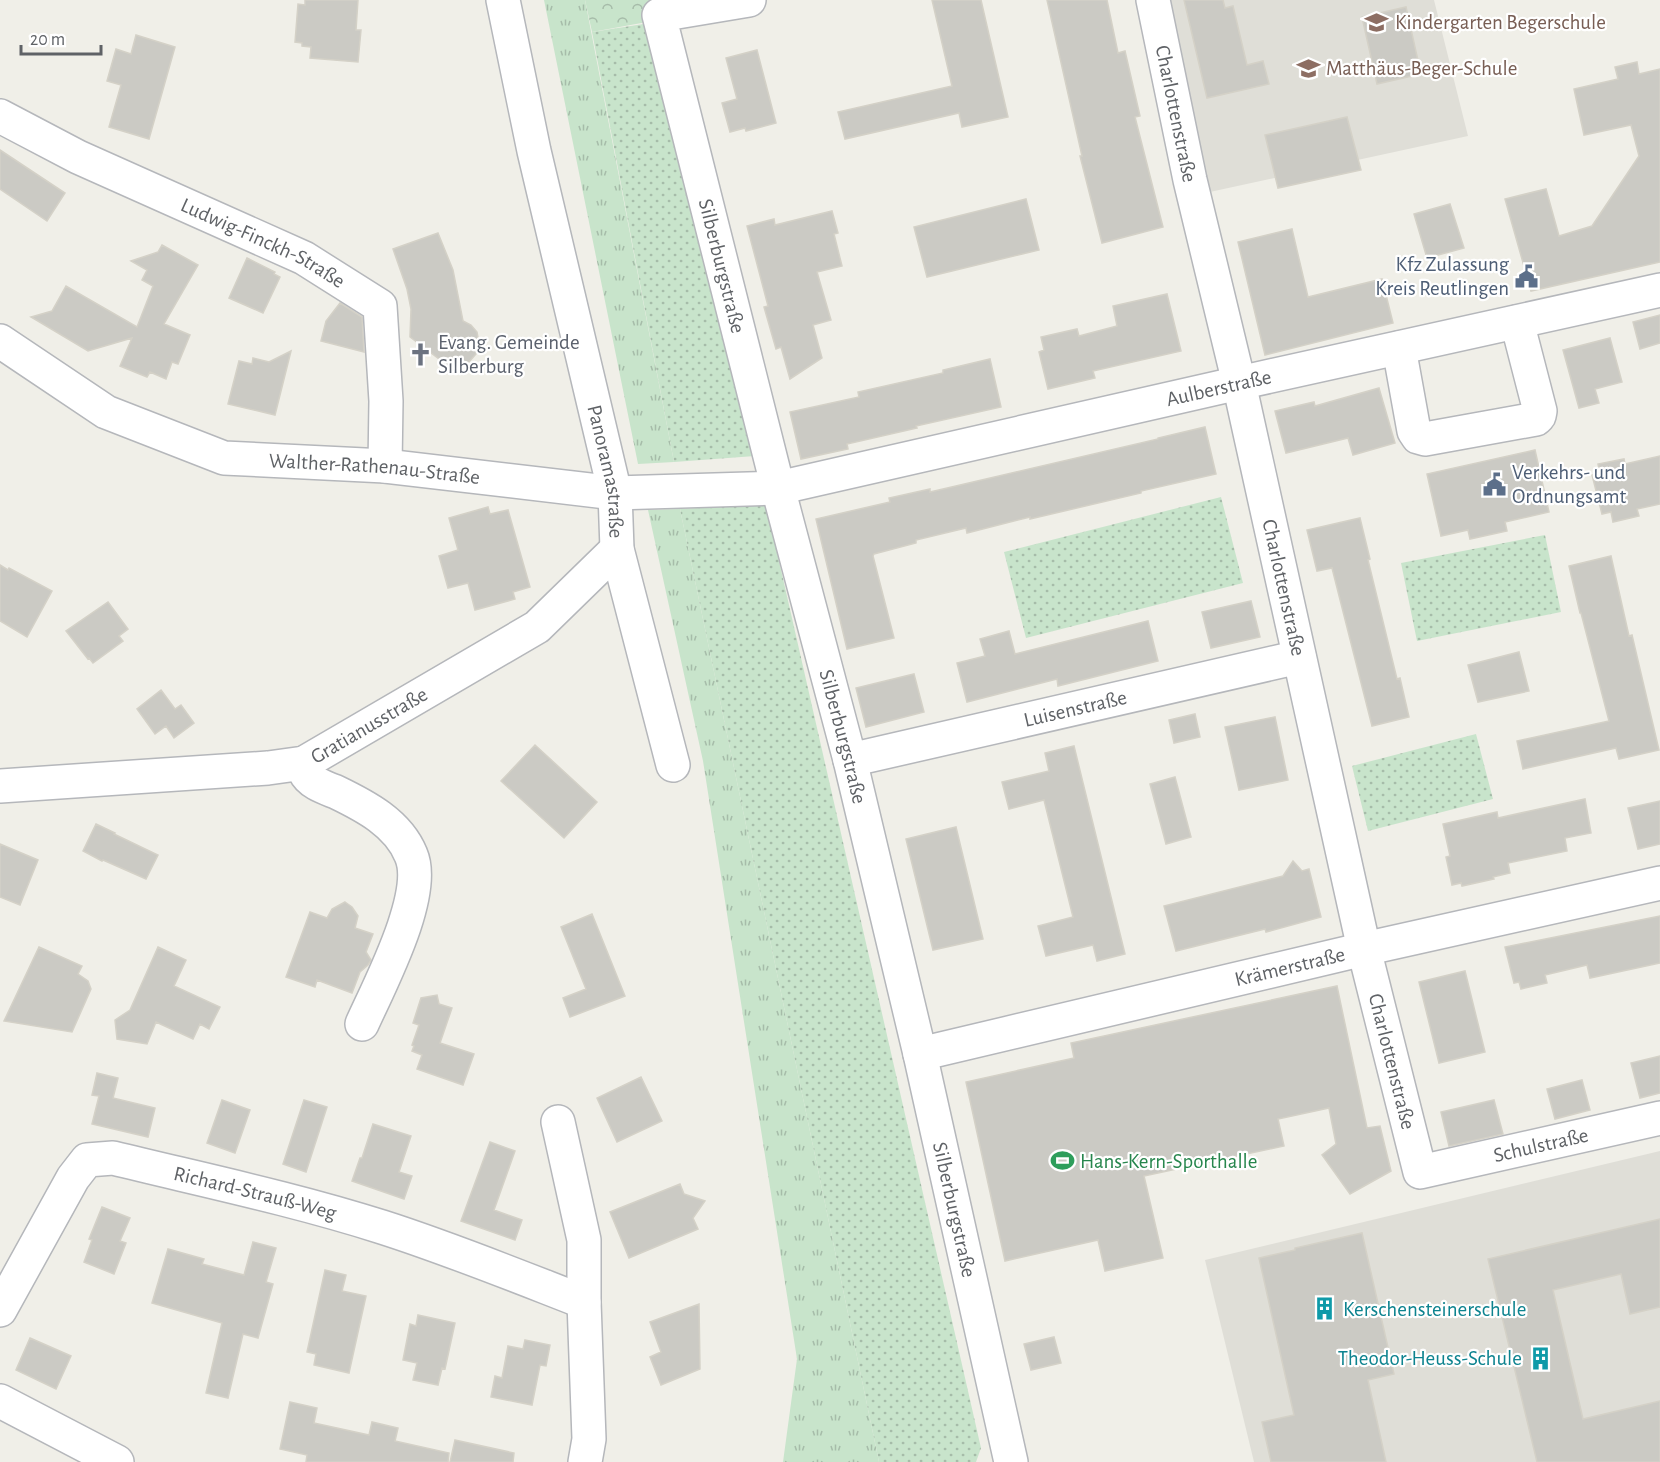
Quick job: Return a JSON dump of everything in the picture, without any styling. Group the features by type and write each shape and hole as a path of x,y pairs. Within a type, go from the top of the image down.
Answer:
{"street":[{"name":"Panoramastraße","path":"503,0 534,151 615,493 617,549 673,765"},
{"name":"Silberburgstraße","path":"749,0 659,15 778,488 850,760 920,1054 1011,1462"},
{"name":"Charlottenstraße","path":"1153,0 1190,180 1239,383 1364,950 1420,1172"},
{"name":"Ludwig-Finckh-Straße","path":"0,117 78,157 304,258 380,306 386,401 385,466"},
{"name":"Aulberstraße","path":"778,488 1660,290"},
{"path":"1393,350 1408,398 1414,431 1418,437 1425,439 1536,419 1540,411 1517,322"},
{"name":"Walther-Rathenau-Straße","path":"0,341 106,412 224,458 385,466 615,493 778,488"},
{"name":"Gratianusstraße","path":"0,786 268,768 304,763 537,627 617,549"},
{"name":"Luisenstraße","path":"850,760 1299,657"},
{"path":"304,763 306,773 314,782 363,805 398,832 412,856 415,878 409,911 396,949 362,1024"},
{"name":"Krämerstraße","path":"920,1054 1660,883"},
{"name":"Schulstraße","path":"1420,1172 1660,1118"},
{"path":"558,1122 584,1240 589,1439 585,1462"},
{"name":"Richard-Strauß-Weg","path":"0,1310 73,1178 87,1160 112,1158 288,1200 382,1227 584,1302"},
{"path":"0,1401 117,1462"},
{"path":"989,1462 1003,1425"}],"shaded area":[{"name":"Matthäus-Beger-Schule","path":"1149,0 1434,0 1468,136 1196,195"},
{"path":"1660,1151 1660,1462 1254,1462 1205,1260"}],"green space":[{"path":"544,0 585,0 674,462 638,464"},
{"path":"585,0 768,0 592,32"},
{"path":"650,23 755,456 674,462 592,32"},
{"path":"1221,497 1243,583 1026,638 1004,552"},
{"path":"766,504 981,1448 976,1462 879,1462 680,509"},
{"path":"680,509 879,1462 783,1462 797,1359 703,761 648,510"},
{"path":"1545,535 1561,612 1417,641 1401,563"},
{"path":"1476,734 1493,799 1368,831 1352,766"}],"building":[{"path":"305,0 358,0 356,30 361,30 358,62 310,58 311,47 295,42 298,4 305,5"},
{"path":"932,0 981,0 1008,117 962,127 959,113 845,139 838,112 952,86"},
{"path":"1047,0 1107,0 1118,53 1125,51 1140,116 1135,117 1163,227 1102,243 1080,156 1082,156"},
{"path":"1184,0 1223,0 1225,8 1233,6 1247,65 1263,61 1269,84 1207,98"},
{"path":"1406,7 1421,74 1377,84 1362,17"},
{"path":"136,35 175,47 149,139 109,127 121,85 107,81 116,49 131,54"},
{"path":"757,50 776,123 746,131 745,128 730,132 722,103 737,99 726,58"},
{"path":"1637,62 1639,74 1660,69 1660,262 1531,291 1505,199 1546,189 1559,236 1592,226 1639,156 1631,125 1584,135 1574,89 1618,79 1615,67"},
{"path":"1347,117 1361,170 1278,188 1265,135"},
{"path":"0,150 65,193 47,221 0,189"},
{"path":"1026,199 1039,250 927,277 914,227"},
{"path":"1450,204 1464,248 1427,258 1414,214"},
{"path":"832,211 838,233 834,234 842,266 817,272 831,320 813,325 822,358 790,379 781,347 776,349 764,307 768,306 747,226 774,219 775,225"},
{"path":"1292,229 1308,297 1382,279 1393,323 1265,355 1238,242"},
{"path":"438,233 453,270 463,321 477,332 479,343 476,354 468,363 458,366 447,365 410,337 411,309 407,289 393,249"},
{"path":"162,245 198,265 164,324 190,335 178,364 172,362 166,379 150,372 147,377 120,366 132,338 88,351 31,317 52,311 66,286 137,327 153,286 142,280 147,270 131,261 158,252"},
{"path":"247,258 275,272 274,274 280,277 263,313 229,298"},
{"path":"1167,294 1181,351 1093,371 1095,378 1048,389 1039,352 1044,350 1041,337 1077,329 1079,336 1117,326 1113,306"},
{"path":"340,303 362,317 364,352 321,341 326,321"},
{"path":"1660,315 1660,343 1640,349 1633,322"},
{"path":"1610,338 1622,382 1595,389 1599,403 1579,408 1563,350"},
{"path":"291,351 275,415 228,404 239,361 252,364 253,358 269,362"},
{"path":"990,359 1001,407 916,426 917,428 847,444 848,449 801,459 790,412 859,397 858,392 943,373 943,370"},
{"path":"1379,388 1395,443 1353,455 1348,438 1286,453 1275,411 1314,402 1315,406"},
{"path":"1205,427 1216,474 967,533 966,528 916,540 916,543 874,554 894,638 847,649 816,519 890,502 889,498 930,489 930,492"},
{"path":"1535,450 1549,512 1505,522 1507,531 1470,539 1468,530 1441,536 1427,474"},
{"path":"1660,456 1660,504 1637,509 1639,516 1613,522 1611,512 1602,514 1592,475 1600,473 1598,464 1624,459 1625,464"},
{"path":"488,507 490,514 508,510 530,587 513,592 515,599 475,610 468,583 448,588 439,556 458,550 449,518"},
{"path":"1360,518 1397,679 1400,678 1409,717 1372,726 1332,568 1317,571 1307,530"},
{"path":"1611,556 1659,750 1619,759 1616,748 1523,769 1517,741 1609,721 1569,566"},
{"path":"0,565 52,591 27,637 0,621"},
{"path":"1251,601 1260,637 1211,648 1202,612"},
{"path":"108,602 128,629 119,636 123,641 93,663 66,631"},
{"path":"1148,621 1158,661 1058,686 1057,679 967,702 957,663 985,656 980,639 1009,631 1015,654"},
{"path":"1519,652 1529,691 1478,702 1468,665"},
{"path":"914,674 924,712 866,727 856,688"},
{"path":"161,690 175,709 181,705 194,723 174,738 166,726 155,734 137,709"},
{"path":"1195,714 1200,737 1174,743 1169,720"},
{"path":"1275,717 1288,780 1239,790 1225,727"},
{"path":"535,745 597,802 564,838 501,781"},
{"path":"1074,746 1125,954 1097,961 1093,945 1046,956 1038,926 1073,917 1044,800 1009,809 1002,782 1049,771 1045,753"},
{"path":"1175,777 1191,837 1166,844 1150,784"},
{"path":"1585,799 1591,833 1565,838 1567,851 1508,863 1510,873 1493,877 1494,879 1462,886 1461,883 1452,885 1446,857 1450,856 1443,824 1497,812 1498,818"},
{"path":"1660,801 1660,844 1638,849 1628,808"},
{"path":"96,824 158,855 146,879 83,851"},
{"path":"956,827 983,939 933,950 906,839"},
{"path":"0,844 38,860 20,905 0,897"},
{"path":"1293,861 1302,871 1309,869 1321,917 1266,932 1265,929 1176,951 1164,906 1283,876"},
{"path":"345,902 358,916 355,928 373,934 366,952 371,960 360,972 352,993 317,980 315,987 286,977 310,912 327,918 332,909"},
{"path":"592,914 625,996 570,1017 563,998 586,989 561,927"},
{"path":"1660,916 1660,963 1590,978 1587,965 1545,975 1547,983 1521,989 1519,982 1514,983 1505,947"},
{"path":"39,947 82,966 78,974 88,981 91,989 72,1032 4,1021"},
{"path":"158,947 186,960 174,986 220,1007 209,1029 200,1024 193,1039 156,1022 147,1044 117,1039 115,1020 130,1010"},
{"path":"1465,971 1485,1052 1439,1063 1419,982"},
{"path":"1337,986 1367,1128 1380,1126 1391,1171 1350,1194 1322,1155 1336,1144 1329,1108 1278,1119 1284,1146 1144,1176 1163,1258 1105,1271 1098,1240 1005,1261 966,1082 1074,1058 1071,1043"},
{"path":"437,995 439,1004 452,1008 440,1043 474,1054 463,1085 417,1069 422,1055 412,1051 419,1025 413,1023 421,998"},
{"path":"1660,1056 1660,1093 1640,1098 1631,1063"},
{"path":"97,1073 118,1078 113,1098 155,1108 148,1137 92,1124 99,1096 92,1095"},
{"path":"641,1077 662,1121 617,1142 597,1098"},
{"path":"1582,1080 1590,1110 1555,1119 1547,1089"},
{"path":"222,1100 250,1110 235,1153 207,1143"},
{"path":"304,1100 327,1107 306,1172 283,1164"},
{"path":"1494,1100 1503,1134 1449,1146 1441,1112"},
{"path":"373,1124 411,1136 399,1172 412,1176 404,1199 352,1181"},
{"path":"490,1142 515,1151 494,1210 522,1220 515,1240 461,1221"},
{"path":"680,1184 684,1194 705,1201 693,1218 698,1229 629,1258 610,1212"},
{"path":"102,1207 130,1218 120,1241 126,1243 114,1274 84,1262 92,1240 89,1239"},
{"name":"Theodor-Heuss-Schule","path":"1660,1219 1660,1307 1630,1314 1621,1274 1553,1290 1583,1419 1660,1401 1660,1462 1537,1462 1488,1259"},
{"name":"Kerschensteinerschule","path":"1362,1233 1394,1374 1368,1380 1386,1462 1271,1462 1262,1422 1294,1415 1259,1258"},
{"path":"253,1242 276,1248 266,1282 273,1284 258,1338 243,1334 228,1398 206,1393 222,1323 152,1303 168,1249 204,1259 202,1264 244,1275"},
{"path":"325,1270 346,1275 342,1291 366,1296 349,1373 314,1365 316,1354 307,1352"},
{"path":"699,1304 700,1369 661,1385 650,1357 661,1352 650,1322"},
{"path":"418,1315 455,1323 445,1369 442,1368 438,1385 413,1380 417,1363 403,1360 410,1324 416,1326"},
{"path":"1054,1337 1061,1363 1031,1370 1024,1344"},
{"path":"30,1338 71,1356 56,1389 16,1370"},
{"path":"525,1340 550,1345 546,1366 540,1365 532,1405 491,1397 495,1376 502,1378 508,1346 523,1349"},
{"path":"290,1402 317,1408 314,1423 369,1435 372,1422 398,1428 395,1441 449,1453 448,1462 306,1462 307,1455 280,1449"},
{"path":"455,1440 514,1453 513,1462 450,1462"}],"place":[{"name":"Kindergarten Begerschule","path":"1377,22"},
{"name":"Matthäus-Beger-Schule","path":"1308,68"},
{"name":"Kfz Zulassung Kreis Reutlingen","path":"1527,276"},
{"name":"Evang. Gemeinde Silberburg","path":"420,354"},
{"name":"Verkehrs- und Ordnungsamt","path":"1494,484"},
{"name":"Hans-Kern-Sporthalle","path":"1062,1161"},
{"name":"Kerschensteinerschule","path":"1325,1309"},
{"name":"Theodor-Heuss-Schule","path":"1540,1358"}]}
